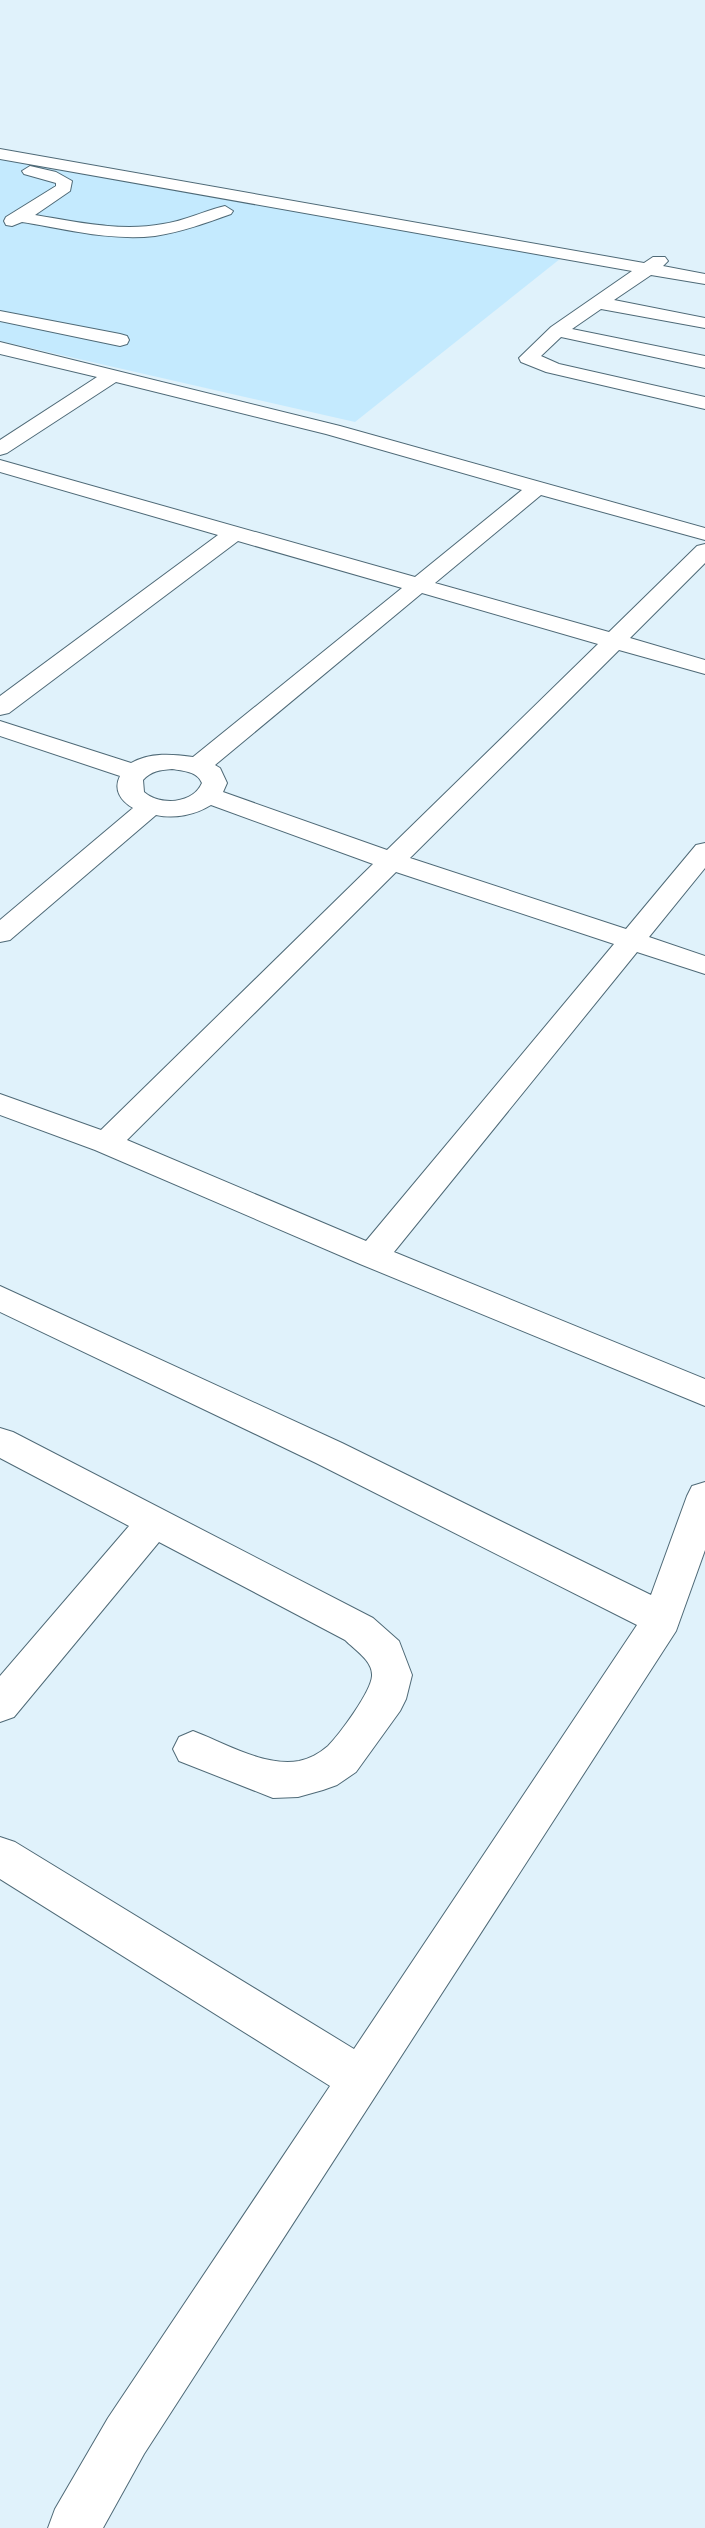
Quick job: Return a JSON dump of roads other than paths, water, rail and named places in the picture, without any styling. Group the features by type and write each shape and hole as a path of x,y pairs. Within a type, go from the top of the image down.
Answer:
{"street":[{"path":"0,146 654,264 705,279"},
{"path":"0,154 654,264 705,268"},
{"path":"0,166 50,175 64,181 64,188 0,228"},
{"path":"19,217 124,232 176,227 225,212"},
{"path":"654,264 557,331 528,358 553,368 705,403"},
{"path":"600,303 705,324"},
{"path":"0,316 120,340"},
{"path":"557,331 705,362"},
{"path":"0,348 443,460 536,489 705,534"},
{"path":"0,449 113,375"},
{"path":"0,466 705,667"},
{"path":"199,765 536,489"},
{"path":"0,708 233,534"},
{"path":"106,1143 705,551"},
{"path":"0,728 135,773"},
{"path":"165,762 187,762 199,765 213,776 214,789 209,796 189,806 163,808 151,806 131,795 128,788 129,780 145,766 165,762"},
{"path":"209,796 392,861 705,965"},
{"path":"0,934 151,806"},
{"path":"372,1256 705,851"},
{"path":"0,1104 106,1143 372,1256 705,1393"},
{"path":"0,1298 339,1459 617,1595 662,1620"},
{"path":"0,1442 359,1629 385,1653 392,1675 386,1699 342,1759 323,1772 298,1779 273,1780 193,1749"},
{"path":"74,2528 126,2436 662,1620 705,1496"},
{"path":"0,1705 154,1522"},
{"path":"0,1856 362,2079"}]}
